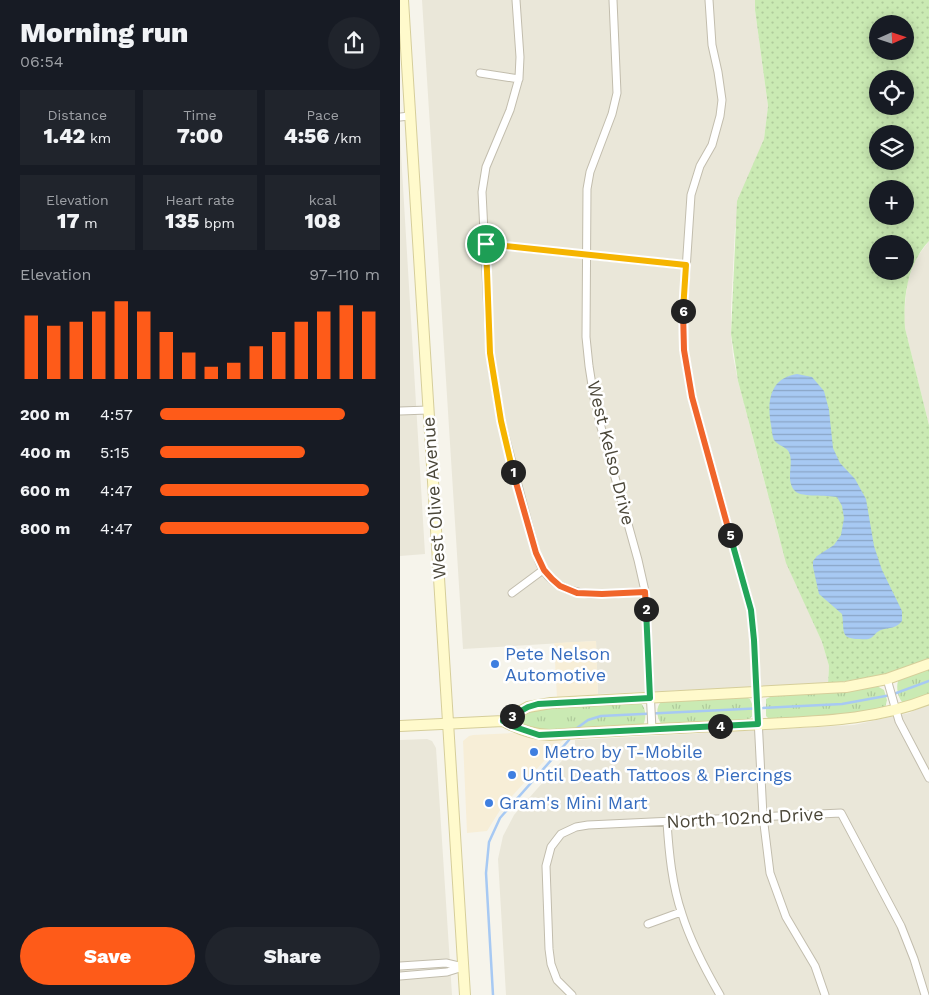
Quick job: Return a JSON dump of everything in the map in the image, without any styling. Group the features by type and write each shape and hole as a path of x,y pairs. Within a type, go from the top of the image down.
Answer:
{"main road":[{"name":"West Olive Avenue","path":"403,0 405,116 428,410 465,995"},
{"path":"400,726 503,721 528,707 538,704 829,689 887,679 929,664"},
{"path":"503,721 539,735 652,730 841,720 895,711 929,699"}],"street":[{"path":"516,0 520,57 519,80 510,110 486,167 482,192 490,353 501,421 536,553 544,570 560,586 577,593 645,592"},
{"name":"West Kelso Drive","path":"613,0 617,93 612,114 590,172 586,198 586,337 594,398 645,592 652,730"},
{"path":"709,0 712,45 722,100 720,116 712,145 700,166 691,195 683,315 684,350 698,416 751,610 763,816 770,873 786,917 815,966 825,995"},
{"path":"480,73 519,80"},
{"path":"486,244 686,265"},
{"path":"400,411 428,410"},
{"path":"512,593 544,570"},
{"path":"887,679 895,711 929,778"},
{"name":"North 102nd Drive","path":"569,994 557,980 551,964 549,949 546,866 551,847 561,834 576,827 588,825 841,814 901,926 925,995"},
{"path":"668,822 669,850 681,912 701,962 720,995"},
{"path":"648,924 681,912"},
{"path":"400,966 446,962 463,967"},
{"path":"400,976 447,972 463,967"}],"shaded area":[{"path":"422,0 755,0 768,106 764,139 735,229 731,308 733,356 779,537 787,563 822,642 829,666 828,684 598,694 596,641 463,649"},
{"path":"400,136 425,554 400,556"},
{"path":"929,241 929,425 905,328 904,316 907,284 908,280 914,280 914,264"},
{"path":"596,641 598,696 557,698 554,643"},
{"path":"929,704 929,995 506,995 498,859 503,836 514,815 575,746 575,740 854,725 909,713"},
{"path":"513,733 566,737 502,807 487,831 467,833 463,741 473,735"},
{"path":"427,739 432,741 436,748 452,995 400,995 400,740"}],"green space":[{"path":"755,0 929,0 929,241 914,264 914,235 869,235 869,280 909,280 905,305 905,328 929,425 929,659 884,675 828,684 829,666 822,642 786,563 738,381 731,334 737,201 764,139 768,106"},
{"path":"929,668 929,696 903,703 898,693 898,681"},
{"path":"877,686 884,690 887,700 885,708 856,715 770,720 766,716 766,699 774,695 852,690"},
{"path":"746,697 750,699 752,704 752,716 748,721 662,725 658,717 657,710 661,702"},
{"path":"639,702 645,712 643,725 545,732 525,726 523,722 524,716 536,709"}],"water":[{"path":"797,374 812,377 824,391 829,410 833,448 840,463 855,479 866,499 874,546 882,570 902,611 902,621 900,624 879,631 868,639 853,639 846,635 843,629 842,614 819,594 813,567 813,561 817,556 834,545 841,535 844,518 842,506 837,497 804,495 796,492 791,484 789,452 776,442 773,437 769,408 772,393 775,386 781,381 788,376"}],"waterway":[{"path":"577,728 588,720 601,716 842,704 891,695 929,681"},
{"path":"493,995 486,873 489,842 500,818 569,740"}],"place":[{"name":"Pete Nelson Automotive","path":"495,664"},
{"name":"Metro by T-Mobile","path":"534,752"},
{"name":"Until Death Tattoos & Piercings","path":"512,775"},
{"name":"Gram's Mini Mart","path":"489,803"}],"route":[{"path":"486,244 686,265 683,315 684,350 692,397 751,610 758,724 539,735 522,730 503,721 519,711 538,704 650,698 650,689 645,592 589,594 568,590 560,586 544,570 536,553 501,421 490,353 486,244"}]}
